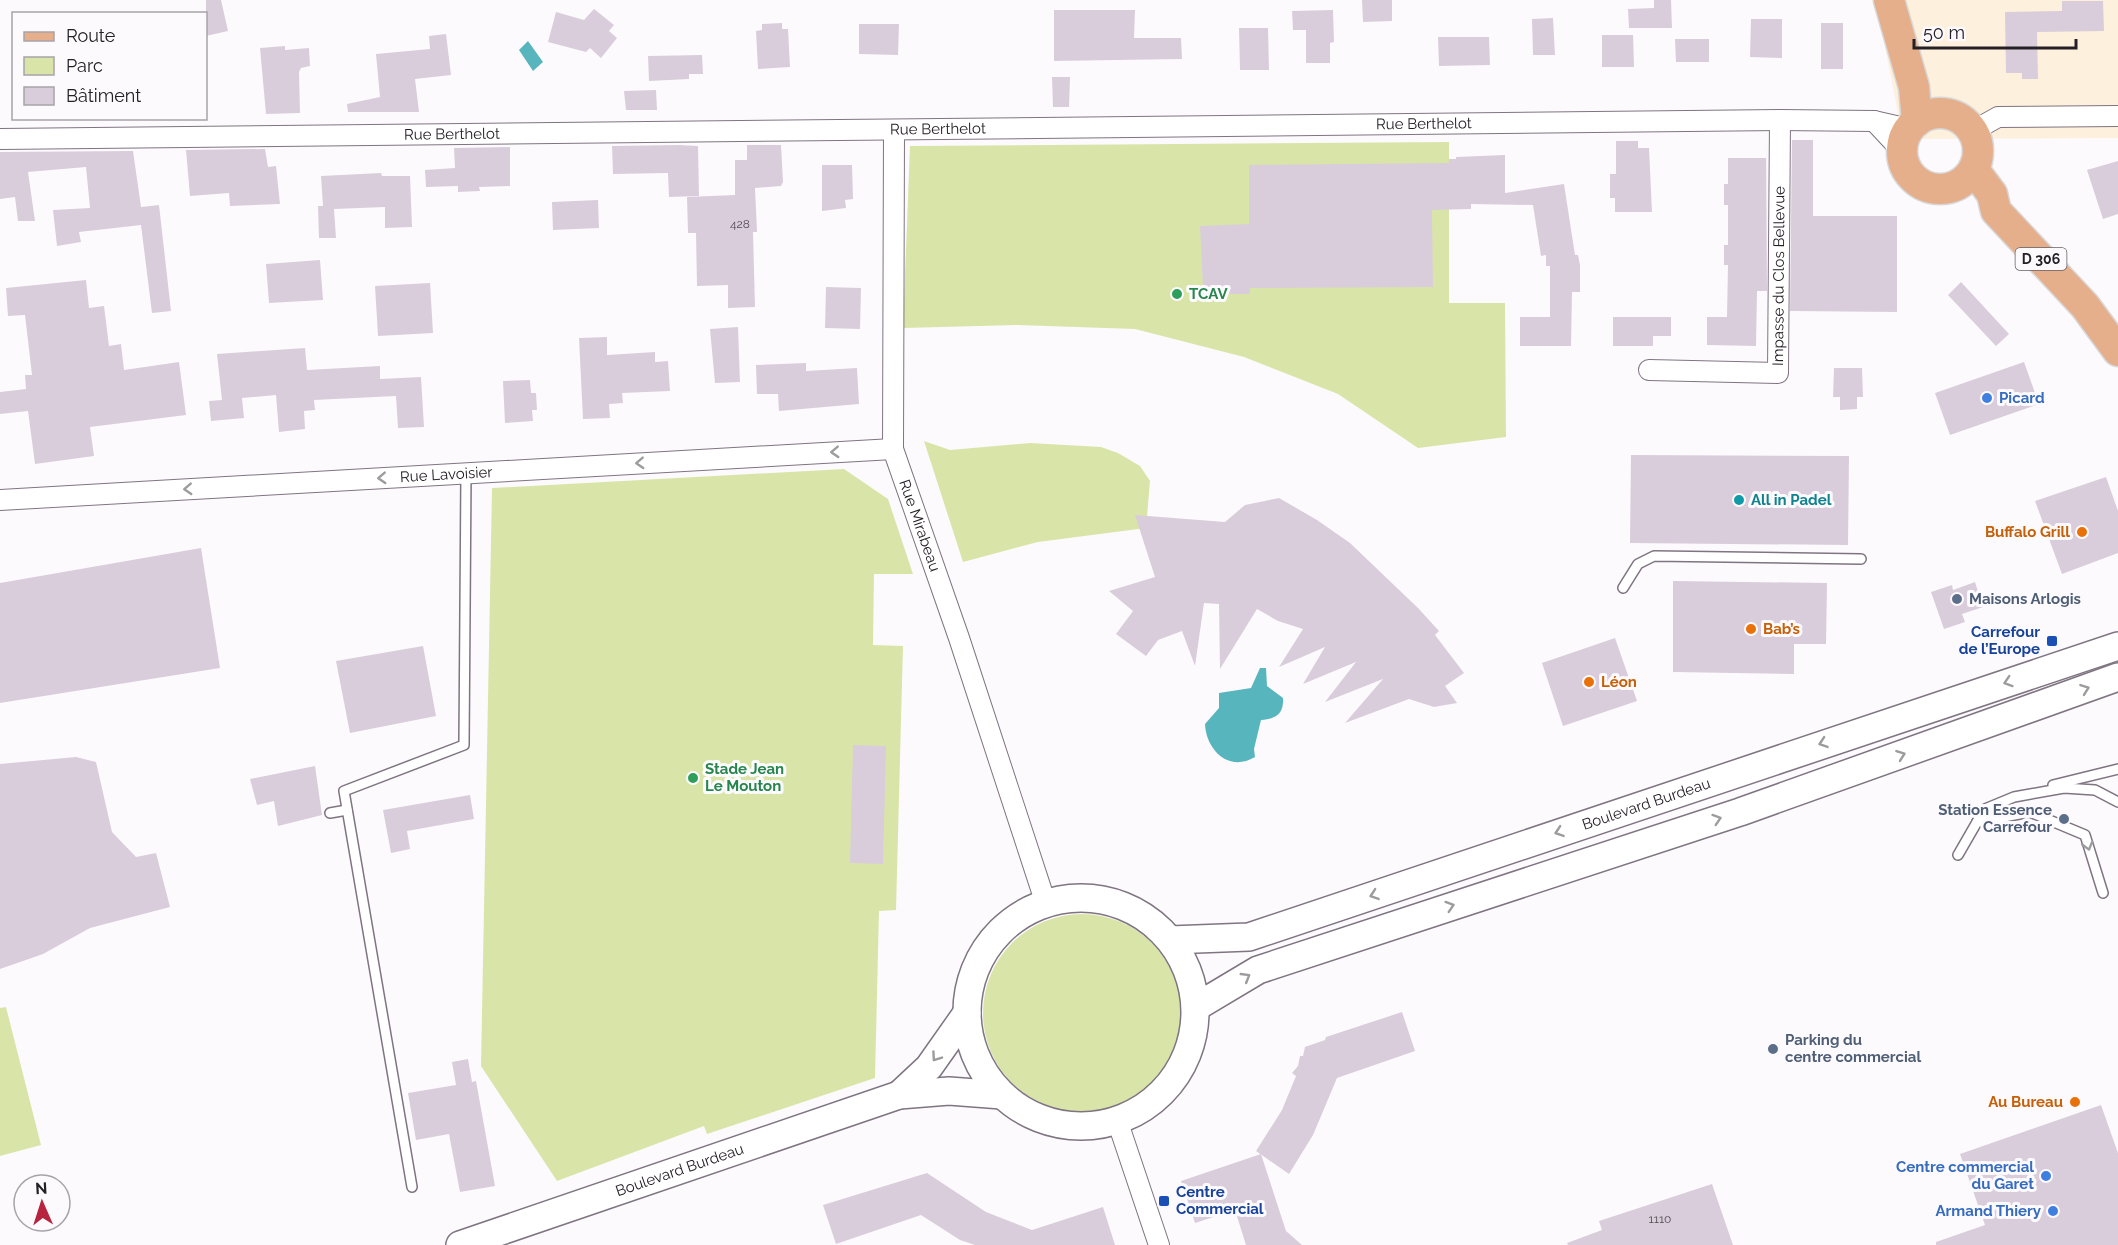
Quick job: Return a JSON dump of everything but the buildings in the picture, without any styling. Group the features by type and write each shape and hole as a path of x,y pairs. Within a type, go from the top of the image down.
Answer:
{"main road":[{"path":"1889,0 1914,87 1918,128"},
{"path":"1908,0 1930,83 1918,128 1903,163 1916,182 1938,190 1967,177 1978,157 1978,144 1973,131 1955,116 1918,128"},
{"name":"D 306","path":"1967,177 1992,195 1996,211 2085,306 2118,334"},
{"name":"D 306","path":"2085,306 2118,351"},
{"name":"Boulevard Burdeau","path":"1170,940 1249,937 2118,646"},
{"path":"1196,1007 1258,970 1740,812 2118,677"},
{"path":"1080,898 1114,903 1145,917 1170,940 1183,960 1192,983 1196,1007 1193,1036 1183,1064 1172,1080 1144,1108 1118,1120 1087,1126 1056,1124 1027,1113 1002,1095 983,1071 975,1052 967,1013 972,977 989,945 1014,920 1046,904 1080,898"},
{"name":"Boulevard Burdeau","path":"899,1095 929,1067 967,1013"},
{"name":"Boulevard Burdeau","path":"460,1245 899,1095 949,1091 1002,1095"}],"street":[{"path":"1973,131 1998,117 2118,116"},
{"name":"Rue Berthelot","path":"0,139 1780,120 1874,121 1918,128"},
{"name":"Impasse du Clos Bellevue","path":"1649,370 1778,373 1780,120"},
{"name":"Rue Mirabeau","path":"894,130 893,449 959,638 1046,904"},
{"name":"Rue Lavoisier","path":"0,500 893,449"},
{"path":"1118,1120 1160,1245"}],"lane":[{"path":"412,1187 344,791 464,745 466,473"},
{"path":"1623,588 1638,564 1654,556 1861,559"},
{"path":"1958,855 1985,809 2014,797 2083,776 2118,769"},
{"path":"2014,797 2064,788 2095,790 2118,802"},
{"path":"330,813 347,810"},
{"path":"1977,822 2030,812 2085,835 2103,893"}],"shaded area":[{"path":"1876,0 2118,0 2118,138 1903,139"}],"green space":[{"name":"TCAV","path":"1449,142 1449,303 1505,303 1506,437 1418,448 1338,394 1244,357 1135,329 1017,325 903,328 910,146"},
{"path":"924,441 950,450 1030,443 1101,447 1118,453 1140,466 1150,481 1146,528 1038,542 963,562"},
{"name":"Stade Jean Le Mouton","path":"844,469 888,499 913,574 874,574 873,645 903,646 896,910 879,911 875,1078 707,1134 704,1126 557,1181 481,1066 492,488"},
{"path":"1082,914 1111,918 1129,926 1152,943 1169,966 1177,984 1181,1013 1177,1042 1169,1060 1152,1083 1129,1100 1111,1108 1082,1112 1053,1108 1035,1100 1012,1083 995,1060 987,1042 983,1013 987,984 995,966 1012,943 1035,926 1053,918"},
{"path":"6,1007 41,1145 0,1156 0,1008"}],"water":[{"path":"528,41 543,62 533,71 519,50"},
{"path":"1260,668 1266,668 1267,686 1283,698 1282,708 1275,717 1261,720 1254,749 1255,757 1236,762 1228,760 1214,750 1209,742 1205,724 1219,708 1219,693 1251,688"}],"place":[{"name":"TCAV","path":"1177,294"},
{"name":"Picard","path":"1987,398"},
{"name":"All in Padel","path":"1739,500"},
{"name":"Buffalo Grill","path":"2082,532"},
{"name":"Maisons Arlogis","path":"1957,599"},
{"name":"Bab’s","path":"1751,629"},
{"name":"Carrefour de l’Europe","path":"2052,641"},
{"name":"Léon","path":"1589,682"},
{"name":"Stade Jean Le Mouton","path":"693,778"},
{"name":"Station Essence Carrefour","path":"2064,819"},
{"name":"Parking du centre commercial","path":"1773,1049"},
{"name":"Au Bureau","path":"2075,1102"},
{"name":"Centre commercial du Garet","path":"2046,1176"},
{"name":"Centre Commercial","path":"1164,1201"},
{"name":"Armand Thiery","path":"2053,1211"}]}
